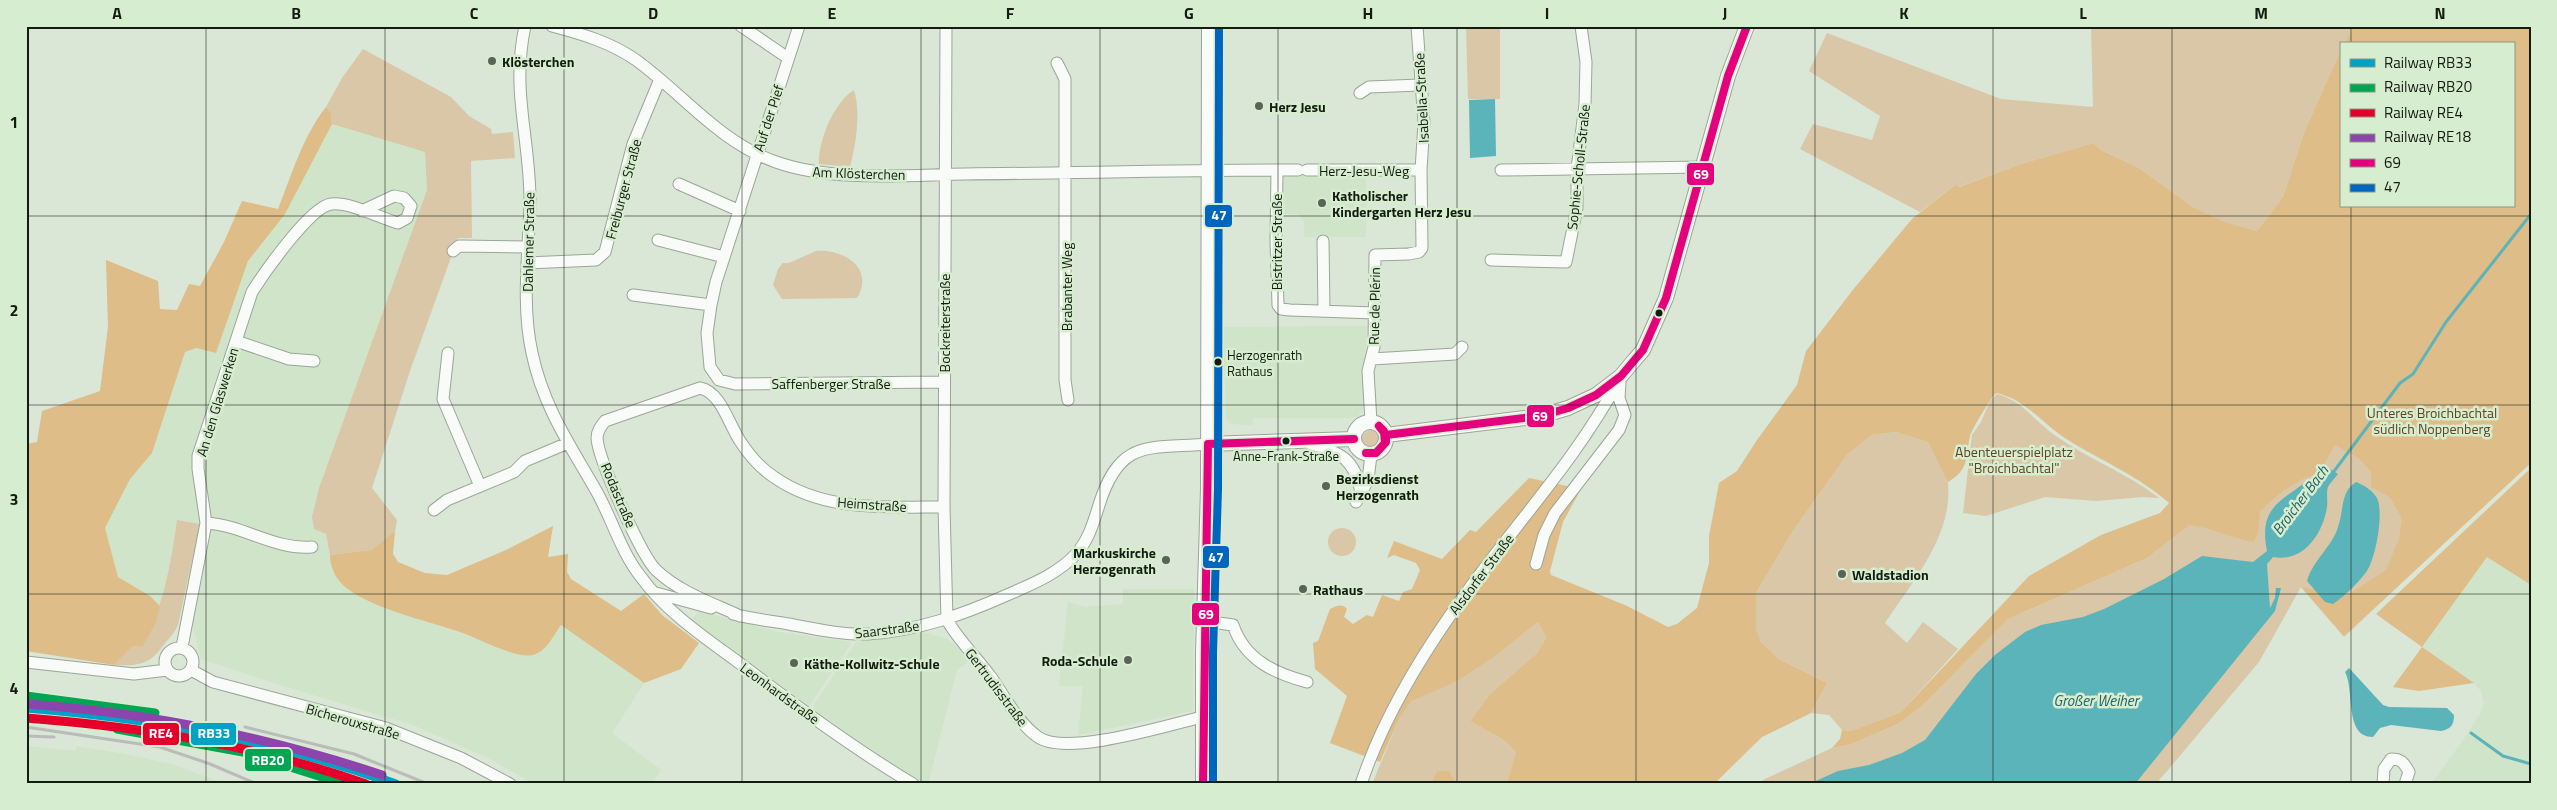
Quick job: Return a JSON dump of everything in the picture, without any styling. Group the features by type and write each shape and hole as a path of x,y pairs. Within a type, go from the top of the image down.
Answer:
{"main road":[{"path":"1202,784 1208,444 1209,26"},
{"path":"1386,435 1541,416 1568,408 1596,395 1621,376 1643,350 1660,313 1728,76 1747,26"},
{"path":"1370,422 1381,426 1386,435 1384,446 1381,450 1371,455 1361,452 1354,438 1357,428 1370,422"},
{"path":"1208,444 1354,438"}],"street":[{"name":"Dahlemer Straße","path":"526,26 518,68 529,182 527,318 532,352 540,385 552,416 570,447"},
{"name":"Am Klösterchen","path":"552,26 608,44 635,60 660,79 703,119 757,154 815,173 945,175 1209,170"},
{"path":"741,26 788,58"},
{"name":"Auf der Pief","path":"720,380 712,372 708,353 707,333 711,304 724,257 799,26"},
{"name":"Bockreiterstraße","path":"946,26 944,507 947,620"},
{"name":"Isabella-Straße","path":"1417,26 1424,123 1421,170"},
{"name":"Sophie-Scholl-Straße","path":"1491,260 1566,262 1577,208 1577,170 1586,84 1581,26"},
{"name":"Brabanter Weg","path":"1056,63 1065,79 1065,380 1068,400"},
{"name":"Freiburger Straße","path":"527,263 596,260 605,252 633,144 660,79"},
{"path":"1360,93 1369,87 1420,85"},
{"path":"1501,170 1703,167"},
{"name":"Herz-Jesu-Weg","path":"1209,170 1421,170"},
{"name":"Bistritzer Straße","path":"1277,170 1276,301 1281,309 1324,310 1337,313 1375,313"},
{"name":"Rue de Plérin","path":"1370,422 1368,371 1372,359 1375,313 1375,255 1409,254 1419,252 1422,248 1421,170"},
{"path":"679,184 740,211"},
{"name":"An den Glaswerken","path":"182,647 206,523 199,479 198,456 252,292 266,268 304,224 322,207 332,203 362,211"},
{"path":"658,240 724,257"},
{"path":"1323,241 1324,310"},
{"path":"453,251 459,246 528,248"},
{"path":"633,295 711,304"},
{"name":"An den Glaswerken","path":"236,341 289,359 314,361"},
{"path":"1372,359 1455,354 1462,347"},
{"path":"448,352 443,399 480,486"},
{"path":"1536,564 1544,535 1555,513 1619,430 1625,415 1619,398 1621,376"},
{"name":"Alsdorfer Straße","path":"1361,784 1378,739 1423,656 1450,616 1589,432 1621,376"},
{"name":"Saffenberger Straße","path":"720,380 735,384 944,382"},
{"name":"Heimstraße","path":"700,388 710,392 753,458 774,478 790,487 825,500 855,506 944,507"},
{"name":"Rodastraße","path":"700,388 605,421 600,428 597,440 612,483 646,558 656,570 678,585 740,616"},
{"path":"1297,440 1326,448 1344,457 1356,473 1359,497 1368,480 1371,455"},
{"name":"Saarstraße","path":"654,593 740,616 828,631 861,634 901,630 947,620 1041,580 1070,561 1084,544 1091,531 1111,473 1130,454 1145,450 1208,444"},
{"path":"434,510 447,500 514,472 525,461 570,447 597,492 637,572 654,593"},
{"path":"206,523 221,524 295,548 312,547"},
{"name":"Leonhardstraße","path":"654,593 684,621 756,676 866,755 913,784"},
{"name":"Gertrudisstraße","path":"947,620 954,633 974,654 1024,724 1040,738 1055,744 1086,743 1202,717"},
{"path":"1204,621 1233,625 1240,640 1259,662 1281,674 1307,682"},
{"path":"26,662 134,674 167,670 179,676 191,670 194,663 193,656 189,650 182,647 169,651 165,657 167,670"},
{"name":"Bicherouxstraße","path":"191,670 213,682 386,728 461,758 510,784"},
{"path":"2383,784 2384,769 2391,759 2397,759 2403,762 2409,772 2406,784"}],"shaded area":[{"path":"332,124 425,152 427,190 319,488 312,517 326,534 330,555 409,616 462,632 513,653 532,655 545,649 561,625 613,660 644,683 612,733 661,770 652,784 534,784 490,759 413,725 201,659 192,623 213,526 177,520 172,558 160,606 150,596 118,577 105,528 130,479 152,453 185,352 196,348 216,353 248,261 285,214"},
{"name":"Katholischer Kindergarten Herz Jesu","path":"1279,175 1366,175 1366,237 1304,237 1304,221 1297,214 1279,214"},
{"path":"1367,326 1362,410 1358,416 1352,418 1253,418 1253,425 1230,424 1226,419 1223,327"},
{"path":"2487,557 2531,585 2531,784 2431,784 2464,739 2484,703 2481,691 2474,683 2422,647"},
{"name":"Roda-Schule","path":"1123,589 1194,589 1193,711 1078,735 1083,686 1059,686 1068,602 1085,607 1123,604"},
{"name":"Käthe-Kollwitz-Schule","path":"699,611 778,632 852,642 809,706 691,621"},
{"path":"926,633 946,638 959,649 968,662 957,670 928,784 922,784 813,710 815,703 856,642"},
{"path":"26,746 76,751 76,746 125,754 175,765 214,780 233,784 26,784"}],"green space":[{"path":"1466,26 1500,26 1500,99 1468,99"},
{"path":"2091,26 2354,26 2345,42 2340,42 2340,52 2305,130 2283,197 2257,231 2226,222 2193,207 2139,168 2101,150 2094,143 2021,164 1958,187 1955,185 1920,212 1800,149 1813,124 1872,140 1880,116 1809,71 1827,33 2001,99 2093,107"},
{"name":"Unteres Broichbachtal südlich Noppenberg","path":"2354,26 2531,26 2531,463 2344,636 2301,587 2346,596 2386,570 2399,539 2402,519 2390,497 2371,487 2371,472 2359,458 2335,445 2319,473 2302,479 2287,488 2260,511 2258,532 2254,542 2190,525 2147,558 2008,619 1922,706 1898,724 1849,745 1832,748 1840,739 1842,730 1851,731 1901,712 2029,576 2101,535 2160,513 2169,503 2146,485 2059,434 2016,401 1996,393 1971,432 1963,468 1948,482 1928,442 1896,432 1872,435 1847,455 1793,531 1756,593 1756,629 1761,642 1779,659 1827,683 1811,713 1762,737 1714,784 1509,784 1507,782 1516,752 1505,741 1470,721 1490,694 1537,653 1546,638 1538,622 1493,658 1456,682 1411,701 1399,719 1380,762 1330,743 1347,696 1315,669 1313,643 1318,641 1330,609 1339,606 1345,607 1347,609 1344,617 1353,624 1367,615 1373,617 1382,595 1399,601 1403,592 1412,589 1420,570 1416,563 1394,555 1387,558 1394,541 1442,559 1470,530 1476,532 1529,478 1581,489 1563,522 1550,571 1551,575 1625,605 1668,627 1677,624 1697,608 1709,563 1709,536 1719,483 1737,471 1797,385 1806,351 1852,291 1912,219 1955,185 1959,187 2021,164 2094,143 2101,150 2139,168 2193,207 2226,222 2257,231 2283,197 2305,130 2340,52 2340,208 2514,208 2514,42 2345,42"},
{"path":"363,49 451,97 469,116 491,129 492,134 513,132 515,158 471,161 472,238 458,238 410,371 372,488 397,520 395,531 371,550 330,555 326,534 314,529 312,517 319,488 427,190 425,152 332,124 331,113 326,107 342,78"},
{"path":"854,90 857,119 856,138 850,167 819,164 821,144 829,123 840,103"},
{"path":"326,107 331,113 332,124 285,214 248,261 216,353 196,348 185,352 152,453 130,479 105,528 118,577 150,596 160,606 156,622 143,646 133,646 114,665 26,651 26,444 37,442 42,411 100,391 108,327 106,260 158,281 160,309 177,310 189,284 200,286 224,242 242,201 278,209 304,143"},
{"name":"Unteres Broichbachtal südlich Noppenberg","path":"2511,208 2513,208 2531,462 2344,637 2301,587 2259,662 2156,784 1761,784 1763,780 1832,748 1849,745 1898,724 1922,706 2008,619 2147,558 2190,525"},
{"path":"816,251 837,253 854,262 862,278 862,287 857,298 782,299 773,285 778,269 783,263 789,263"},
{"name":"Abenteuerspielplatz \"Broichbachtal\"","path":"1997,394 2014,401 2048,430 2068,444 2134,481 2159,498 2143,497 2096,501 2045,497 1986,516 1963,513 1972,435 1981,422 1990,401"},
{"path":"1371,430 1377,433 1380,439 1377,445 1371,448 1365,445 1362,439 1365,433"},
{"name":"Waldstadion","path":"1896,432 1928,442 1947,478 1948,503 1944,521 1928,558 1885,623 1907,643 1923,622 1958,649 1901,712 1851,731 1842,730 1829,715 1811,713 1827,683 1779,659 1761,642 1756,629 1756,593 1793,531 1847,455 1872,435"},
{"path":"2531,468 2531,585 2487,557 2422,647 2376,614"},
{"path":"177,520 200,524 178,625 173,634 152,658 142,663 114,665 133,646 143,646 150,631 165,585"},
{"path":"553,526 548,557 568,554 567,572 571,579 621,611 644,594 662,615 699,643 681,669 644,683 561,625 549,643 538,653 525,655 507,651 460,632 380,606 351,592 334,573 331,562 330,555 371,550 395,531 393,554 398,562 425,573 447,575 506,550"},
{"path":"1342,528 1352,532 1356,542 1352,552 1342,556 1332,552 1328,542 1332,532"},
{"path":"1538,622 1546,638 1537,653 1490,694 1470,721 1505,741 1516,752 1507,782 1509,784 1457,784 1449,771 1437,771 1430,784 1372,784 1399,719 1411,700 1456,682 1493,658"},
{"path":"2422,647 2474,683 2419,691 2393,687"},
{"path":"1437,771 1449,771 1457,784 1430,784"}],"water":[{"path":"1495,99 1496,156 1470,158 1469,100"},
{"name":"Großer Weiher","path":"2330,469 2338,474 2328,487 2325,517 2316,536 2303,551 2284,558 2273,557 2267,564 2270,608 2275,598 2276,588 2281,588 2275,611 2135,784 1809,784 1838,771 1869,765 1902,753 1925,740 1976,674 1995,655 2025,632 2041,625 2083,617 2104,609 2164,579 2202,556 2253,562 2267,551 2265,540 2266,522 2273,508 2301,485 2322,477"},
{"path":"2356,482 2368,488 2377,498 2380,514 2376,546 2367,571 2352,589 2333,604 2325,602 2307,581 2310,573 2335,534 2347,491"},
{"path":"2349,668 2383,705 2389,707 2447,708 2454,715 2453,724 2450,728 2441,731 2391,725 2380,728 2373,737 2364,735 2358,730 2354,721 2348,680 2345,672"}],"waterway":[{"name":"Broicher Bach","path":"2332,474 2400,383 2413,374 2446,322 2531,214"},
{"path":"2471,733 2503,756 2531,764"}],"railway":[{"path":"26,727 160,747 210,764 257,784"},
{"path":"245,727 354,754 428,784"},
{"path":"26,736 54,737"}],"rail line":[{"name":"RB20","path":"26,696 155,713"},
{"name":"RE18","path":"27,704 118,713 207,728 295,749 382,775"},
{"name":"RB33","path":"26,708 121,718 214,734 306,755 396,784"},
{"name":"RE4","path":"26,718 113,727 241,748 325,770 366,784"},
{"name":"RB20","path":"117,729 243,752 344,784"}],"transit line":[{"name":"47","path":"1213,784 1213,653 1218,489 1219,26"},
{"name":"69","path":"1386,435 1541,416 1568,408 1596,395 1621,376 1643,350 1666,298 1728,76 1747,26"},
{"name":"69","path":"1366,453 1376,453 1385,443 1384,431 1379,426"},
{"name":"69","path":"1366,453 1376,453 1386,442 1386,435 1379,426"},
{"name":"69","path":"1208,444 1354,439"},
{"name":"69","path":"1203,784 1208,444"}],"place":[{"name":"Klösterchen","path":"492,61"},
{"name":"Herz Jesu","path":"1259,106"},
{"name":"Katholischer Kindergarten Herz Jesu","path":"1322,203"},
{"name":"Herzogenrath Rathaus","path":"1218,362"},
{"name":"Anne-Frank-Straße","path":"1286,441"},
{"name":"Bezirksdienst Herzogenrath","path":"1326,486"},
{"name":"Markuskirche Herzogenrath","path":"1166,560"},
{"name":"Waldstadion","path":"1842,574"},
{"name":"Rathaus","path":"1303,589"},
{"name":"Roda-Schule","path":"1128,660"},
{"name":"Käthe-Kollwitz-Schule","path":"794,663"}]}
